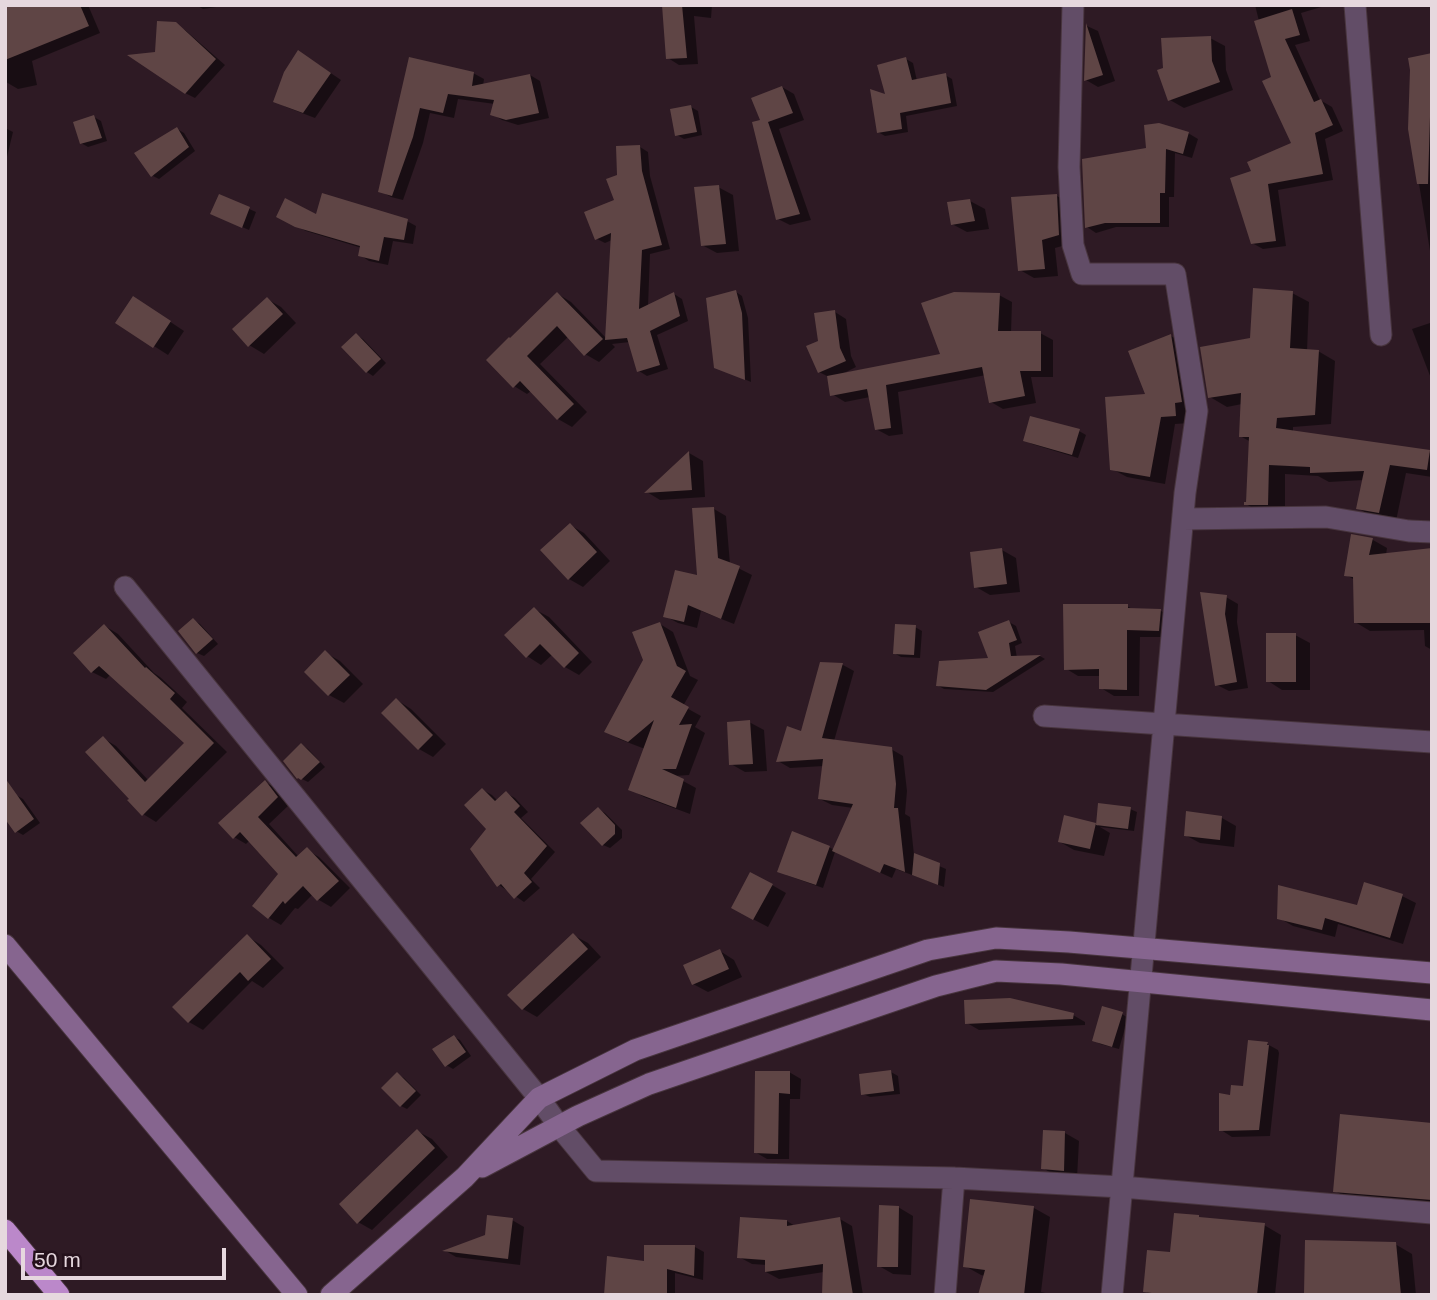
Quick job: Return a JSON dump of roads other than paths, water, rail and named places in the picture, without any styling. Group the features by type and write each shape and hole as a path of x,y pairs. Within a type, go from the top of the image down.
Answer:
{"highway":[{"path":"5,1230 59,1295"}],"street":[{"path":"1073,5 1069,167 1073,245 1082,274 1175,274 1197,411 1185,493 1112,1295"},
{"path":"1354,5 1381,335"},
{"path":"1183,519 1326,517 1409,531 1432,532"},
{"path":"125,587 596,1171 954,1178 1122,1187 1432,1213"},
{"path":"1045,716 1432,742"},
{"path":"331,1295 465,1177 539,1098 635,1050 928,950 996,938 1432,973"},
{"path":"5,946 297,1295"},
{"path":"465,1177 559,1126 649,1084 936,986 996,971 1061,974 1432,1010"},
{"path":"945,1295 954,1178"}]}
